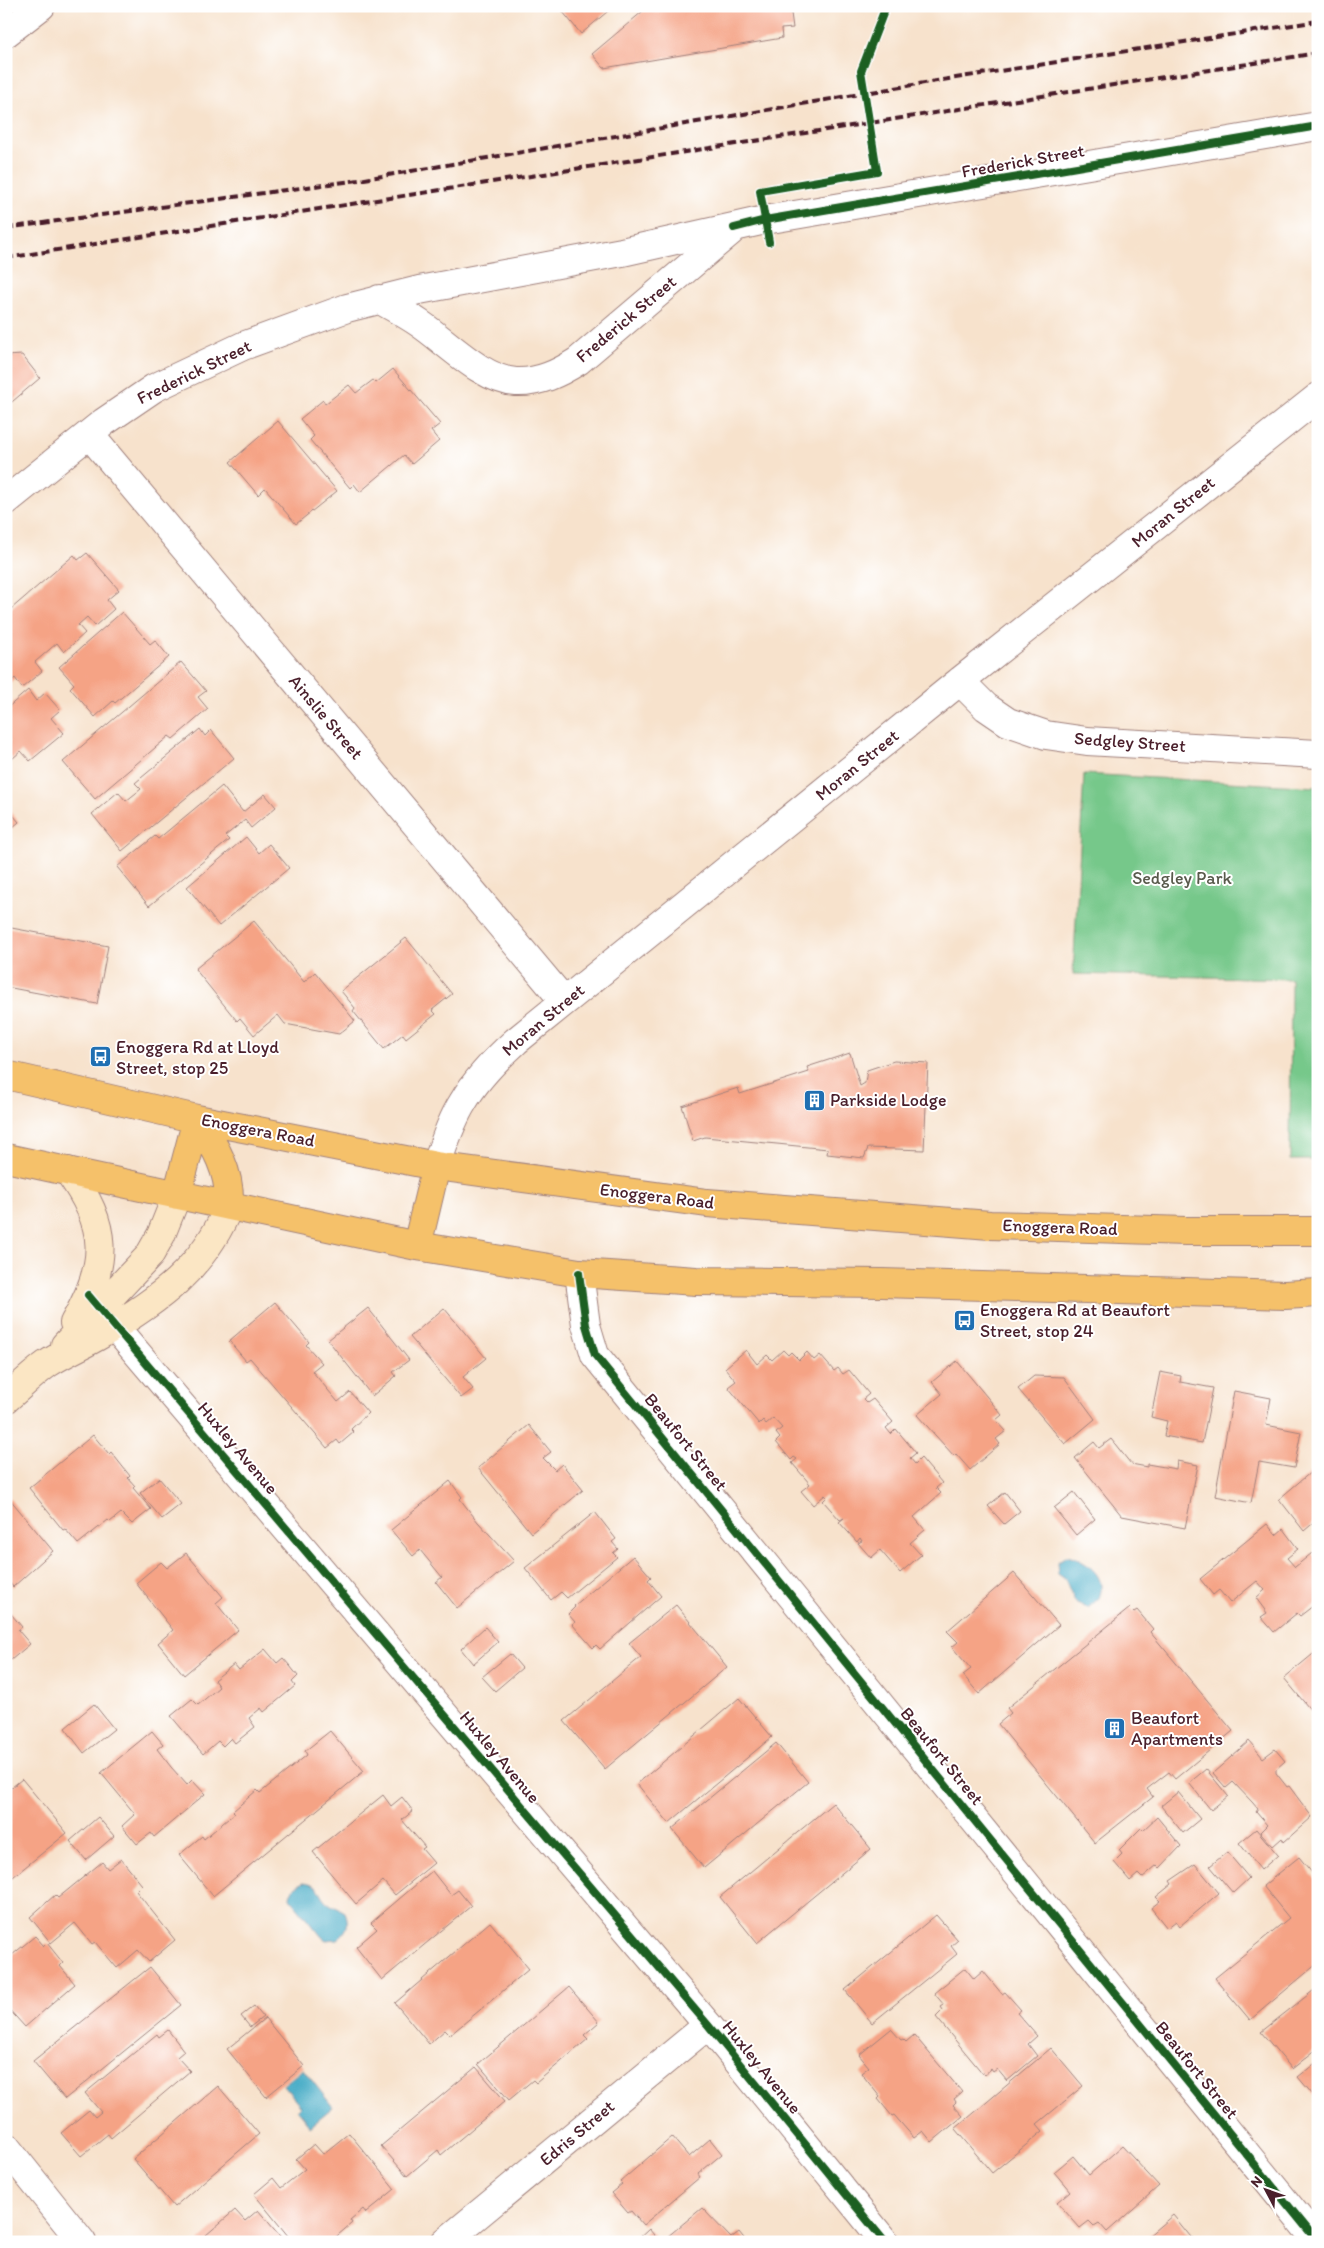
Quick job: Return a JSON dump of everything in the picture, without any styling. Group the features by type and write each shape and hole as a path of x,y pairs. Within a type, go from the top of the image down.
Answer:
{"main road":[{"name":"Enoggera Road","path":"6,1074 197,1118 436,1166 707,1203 850,1216 990,1225 1186,1231 1318,1231"},
{"path":"177,1195 197,1118"},
{"path":"197,1118 212,1141 227,1172 230,1206"},
{"path":"6,1158 417,1246 579,1273 696,1281 882,1283 1266,1295 1318,1293"},
{"path":"417,1246 436,1166"}],"street":[{"path":"6,33 42,6"},
{"name":"Frederick Street","path":"6,501 88,434 149,392 213,359 286,329 379,299 622,252 774,219 1318,126"},
{"name":"Frederick Street","path":"379,299 419,323 491,375 507,381 546,378 578,362 734,228"},
{"name":"Moran Street","path":"436,1166 452,1122 478,1080 516,1040 960,681 1318,397"},
{"name":"Ainslie Street","path":"88,434 564,1001"},
{"name":"Sedgley Street","path":"960,681 986,707 1008,722 1046,735 1087,741 1318,754"},
{"path":"68,1171 91,1207 99,1230 101,1310"},
{"path":"6,1399 47,1365 136,1272 149,1256 161,1235 177,1195"},
{"path":"47,1365 76,1320 101,1310 155,1299 197,1262 220,1230 230,1206"},
{"name":"Beaufort Street","path":"579,1273 589,1341 595,1355 1318,2242"},
{"name":"Huxley Avenue","path":"101,1310 708,2025 886,2242"},
{"name":"Edris Street","path":"445,2242 708,2025"},
{"path":"6,2147 82,2242"}],"green space":[{"name":"Sedgley Park","path":"1084,774 1318,787 1318,1160 1290,1160 1291,979 1073,974"}],"water":[{"path":"1066,1556 1083,1562 1093,1570 1100,1580 1099,1598 1088,1608 1075,1602 1065,1579 1058,1574 1057,1562"},
{"path":"304,1882 317,1887 327,1902 345,1912 347,1927 337,1939 326,1940 322,1937 290,1898 296,1886"},
{"path":"303,2069 333,2107 310,2126 297,2110 301,2106 283,2085"}],"building":[{"path":"558,6 614,6 581,34"},
{"path":"649,6 790,6 793,28 781,29 782,38 604,68 592,54"},
{"path":"22,355 40,378 6,407 6,356"},
{"path":"393,369 440,424 431,431 439,441 412,464 404,455 360,492 354,484 350,488 310,440 314,436 300,419 323,400 325,404 349,385 356,393 373,380 376,383"},
{"path":"278,421 337,491 296,524 265,488 258,495 230,462"},
{"path":"87,553 119,590 107,600 114,609 95,626 87,617 78,625 85,633 64,652 57,643 35,662 42,671 22,688 15,678 6,686 6,604 11,609 74,555 78,560"},
{"path":"122,612 150,644 155,640 169,657 115,703 113,701 95,717 70,688 74,684 59,667"},
{"path":"181,662 206,691 198,697 208,709 173,739 169,736 95,799 63,762"},
{"path":"28,690 36,701 45,693 60,710 51,718 64,733 30,761 21,751 12,759 6,752 6,745 10,742 6,738 6,709"},
{"path":"200,729 205,736 211,730 234,758 122,851 92,814 118,792 126,801 141,789 135,783"},
{"path":"222,786 243,812 265,794 276,807 251,828 245,820 225,836 229,840 149,906 117,867 155,836 158,839"},
{"path":"6,807 19,822 6,833"},
{"path":"246,837 259,853 269,844 289,868 219,926 187,887"},
{"path":"254,921 304,982 315,972 355,1021 339,1034 285,1024 278,1015 254,1035 240,1018 237,1021 195,969"},
{"path":"6,927 108,946 97,1004 6,987"},
{"path":"406,938 452,994 432,1010 436,1014 406,1038 403,1034 384,1049 353,1011 355,1008 341,991"},
{"name":"Parkside Lodge","path":"850,1053 860,1086 865,1083 867,1070 894,1061 928,1063 924,1150 868,1148 864,1158 827,1154 828,1149 705,1137 693,1141 682,1106 738,1088 740,1094 809,1072 807,1067"},
{"path":"275,1302 309,1342 306,1345 322,1363 312,1371 338,1402 350,1392 368,1413 351,1429 354,1432 340,1444 337,1440 327,1448 250,1358 246,1361 229,1341"},
{"path":"368,1308 409,1360 393,1372 396,1376 372,1396 328,1340"},
{"path":"444,1308 486,1358 463,1377 473,1389 461,1398 410,1337"},
{"path":"746,1350 757,1364 767,1355 772,1360 783,1350 788,1355 791,1352 799,1360 807,1352 814,1360 820,1355 834,1371 838,1368 843,1374 849,1370 869,1394 863,1399 867,1403 873,1399 893,1422 886,1428 891,1434 896,1429 916,1453 910,1458 915,1464 921,1458 942,1483 936,1488 941,1493 914,1517 925,1530 910,1543 921,1555 900,1573 880,1550 871,1558 858,1543 862,1541 860,1538 857,1542 839,1522 844,1518 840,1520 823,1501 827,1497 825,1495 813,1505 801,1491 810,1484 792,1463 797,1459 794,1457 791,1460 776,1442 780,1438 776,1433 782,1428 773,1418 766,1424 763,1420 759,1424 728,1387 736,1381 725,1368"},
{"path":"957,1361 1002,1415 996,1420 1006,1431 996,1439 1000,1444 970,1470 956,1454 954,1456 917,1415 942,1394 932,1382"},
{"path":"1160,1372 1181,1376 1180,1382 1213,1388 1202,1443 1164,1436 1167,1421 1151,1417"},
{"path":"1034,1376 1064,1377 1095,1419 1065,1444 1018,1389"},
{"path":"1234,1391 1271,1398 1266,1425 1301,1432 1294,1468 1259,1462 1251,1503 1215,1496"},
{"path":"529,1425 551,1452 543,1458 555,1470 562,1464 583,1490 531,1533 478,1468"},
{"path":"93,1435 109,1454 111,1452 130,1476 128,1478 135,1486 133,1488 151,1509 132,1524 121,1513 110,1522 108,1520 78,1544 65,1529 63,1530 29,1488"},
{"path":"1111,1439 1131,1464 1147,1467 1147,1464 1176,1469 1177,1461 1198,1465 1185,1528 1122,1516 1075,1458 1094,1442 1099,1448"},
{"path":"1318,1466 1318,1519 1304,1531 1279,1499"},
{"path":"159,1478 181,1504 162,1519 140,1493"},
{"path":"450,1481 462,1497 460,1499 478,1522 514,1561 457,1608 436,1582 442,1577 420,1550 413,1556 391,1530"},
{"path":"1005,1492 1020,1511 1004,1524 988,1506"},
{"path":"1074,1492 1095,1519 1076,1535 1054,1508"},
{"path":"9,1498 53,1551 13,1587 6,1578 6,1500"},
{"path":"595,1512 616,1539 612,1542 618,1549 613,1553 617,1557 567,1598 561,1592 551,1600 525,1568"},
{"path":"1267,1524 1276,1535 1283,1529 1298,1549 1287,1558 1295,1567 1312,1553 1318,1559 1318,1602 1300,1616 1297,1613 1274,1632 1261,1617 1267,1613 1256,1598 1265,1590 1257,1581 1230,1603 1219,1590 1213,1595 1200,1579"},
{"path":"186,1553 223,1597 216,1603 238,1630 184,1675 158,1643 173,1630 136,1583 161,1562 167,1568"},
{"path":"633,1556 651,1577 648,1580 661,1596 600,1649 596,1645 593,1648 572,1624 575,1622 568,1614 574,1606"},
{"path":"1014,1573 1059,1625 979,1694 963,1675 971,1669 952,1647 958,1642 947,1631"},
{"path":"676,1605 727,1667 605,1769 564,1721 641,1657 629,1643"},
{"path":"6,1608 22,1627 18,1630 30,1644 11,1660 6,1655"},
{"name":"Beaufort Apartments","path":"1130,1608 1134,1612 1137,1610 1153,1629 1150,1632 1233,1731 1175,1779 1169,1772 1147,1789 1153,1797 1095,1843 998,1724 1011,1713 1007,1708"},
{"path":"485,1627 498,1642 473,1664 461,1649"},
{"path":"265,1649 277,1663 283,1658 290,1666 298,1676 292,1682 295,1686 264,1712 261,1708 249,1718 255,1727 235,1743 231,1738 223,1746 218,1741 203,1754 171,1716 192,1699 198,1705 219,1687 214,1680 234,1664 239,1670"},
{"path":"1318,1650 1318,1719 1284,1678"},
{"path":"510,1654 522,1668 495,1691 482,1677"},
{"path":"739,1698 772,1737 669,1823 637,1784"},
{"path":"94,1704 114,1729 84,1753 65,1728"},
{"path":"152,1731 163,1744 157,1749 171,1767 187,1785 192,1780 205,1794 154,1837 151,1833 137,1844 122,1826 135,1814 101,1773"},
{"path":"330,1731 364,1771 213,1896 179,1855 202,1836 204,1839 235,1813 233,1811 257,1790 260,1793 307,1755 305,1751"},
{"path":"1249,1741 1263,1758 1275,1749 1285,1761 1276,1769 1276,1773 1287,1787 1289,1786 1312,1817 1284,1842 1282,1838 1273,1846 1260,1832 1267,1825 1256,1812 1258,1809 1233,1782 1226,1788 1213,1773"},
{"path":"776,1743 808,1782 704,1868 672,1829"},
{"path":"1206,1769 1228,1796 1211,1810 1189,1783"},
{"path":"22,1779 67,1833 8,1881 6,1792"},
{"path":"1178,1792 1200,1819 1183,1833 1161,1806"},
{"path":"383,1795 391,1806 402,1797 413,1811 402,1820 425,1847 422,1849 434,1863 395,1895 383,1881 356,1904 313,1852"},
{"path":"833,1803 871,1849 757,1943 720,1897"},
{"path":"98,1817 114,1836 86,1860 70,1841"},
{"path":"1157,1817 1181,1846 1160,1868 1157,1865 1142,1878 1138,1874 1130,1881 1114,1862 1122,1854 1119,1850 1141,1828 1143,1830"},
{"path":"1256,1829 1278,1855 1261,1870 1239,1843"},
{"path":"1227,1852 1249,1878 1233,1893 1210,1866"},
{"path":"1299,1857 1318,1880 1318,1963 1250,2020 1215,1978 1289,1918 1263,1886"},
{"path":"121,1859 142,1885 136,1891 175,1940 149,1962 138,1950 117,1968 95,1942 92,1944 75,1923 51,1943 30,1917 55,1895 58,1898 102,1862 108,1869"},
{"path":"1195,1864 1219,1893 1180,1926 1176,1921 1167,1928 1151,1908 1160,1901 1156,1897 1172,1884 1170,1881"},
{"path":"432,1871 451,1895 458,1890 471,1906 382,1980 356,1947 377,1929 371,1923"},
{"path":"936,1915 958,1940 951,1946 957,1954 872,2023 845,1990"},
{"path":"490,1922 529,1969 450,2035 445,2030 429,2044 395,2003"},
{"path":"35,1936 44,1946 47,1943 63,1963 60,1966 75,1984 25,2027 6,2006 6,1960"},
{"path":"150,1967 181,2005 65,2099 33,2061"},
{"path":"965,1968 974,1979 983,1971 1002,1994 1005,1992 1021,2010 1017,2013 1037,2036 1028,2044 1037,2056 1007,2081 997,2069 993,2072 991,2069 984,2075 936,2017 943,2010 941,2007 944,2005 934,1993"},
{"path":"569,1987 599,2022 584,2035 588,2039 536,2083 533,2080 509,2100 478,2064"},
{"path":"1318,1987 1318,2048 1292,2069 1261,2032"},
{"path":"254,2006 263,2017 250,2027 241,2016"},
{"path":"265,2018 304,2066 266,2097 227,2049"},
{"path":"891,2029 901,2040 903,2039 906,2042 914,2035 962,2092 954,2099 956,2102 953,2105 963,2116 932,2142 923,2131 914,2138 878,2099 880,2097 861,2073 869,2067 859,2055"},
{"path":"168,2030 184,2051 177,2057 190,2071 111,2138 108,2134 81,2156 61,2133 89,2110 95,2117 101,2112 85,2093 157,2034 159,2037"},
{"path":"1051,2048 1083,2086 1037,2124 1043,2131 992,2173 955,2129"},
{"path":"1318,2061 1318,2101 1298,2077"},
{"path":"476,2067 505,2101 441,2155 438,2150 407,2176 381,2146"},
{"path":"218,2086 259,2134 174,2207 133,2159"},
{"path":"349,2133 395,2189 366,2213 363,2209 350,2220 352,2223 330,2242 293,2242 254,2194 273,2178 281,2188 305,2169 296,2159 314,2144 323,2154"},
{"path":"672,2137 689,2157 710,2139 722,2154 698,2174 700,2177 643,2225 631,2211 628,2213 611,2193 622,2184 620,2182"},
{"path":"1122,2146 1159,2186 1107,2232 1099,2223 1094,2226 1089,2221 1080,2228 1057,2202 1070,2191 1054,2172 1073,2156 1089,2175"},
{"path":"702,2208 731,2238 739,2232 747,2242 661,2242"},
{"path":"235,2210 245,2221 258,2210 285,2242 198,2242"},
{"path":"1173,2215 1195,2242 1141,2242"},
{"path":"649,2229 660,2242 635,2242"}],"railway":[{"path":"6,228 359,180 930,82 1318,21"},
{"path":"6,258 1318,53"}],"cycle path":[{"path":"769,242 760,191 877,171 861,71 886,6"},
{"path":"734,228 765,220 1318,126"},
{"path":"579,1273 586,1325 595,1355 1318,2242"},
{"path":"88,1295 708,2025 885,2242"}],"place":[{"name":"Enoggera Rd at Lloyd Street, stop 25","path":"100,1057"},
{"name":"Parkside Lodge","path":"814,1100"},
{"name":"Enoggera Rd at Beaufort Street, stop 24","path":"964,1320"},
{"name":"Beaufort Apartments","path":"1115,1728"}]}
